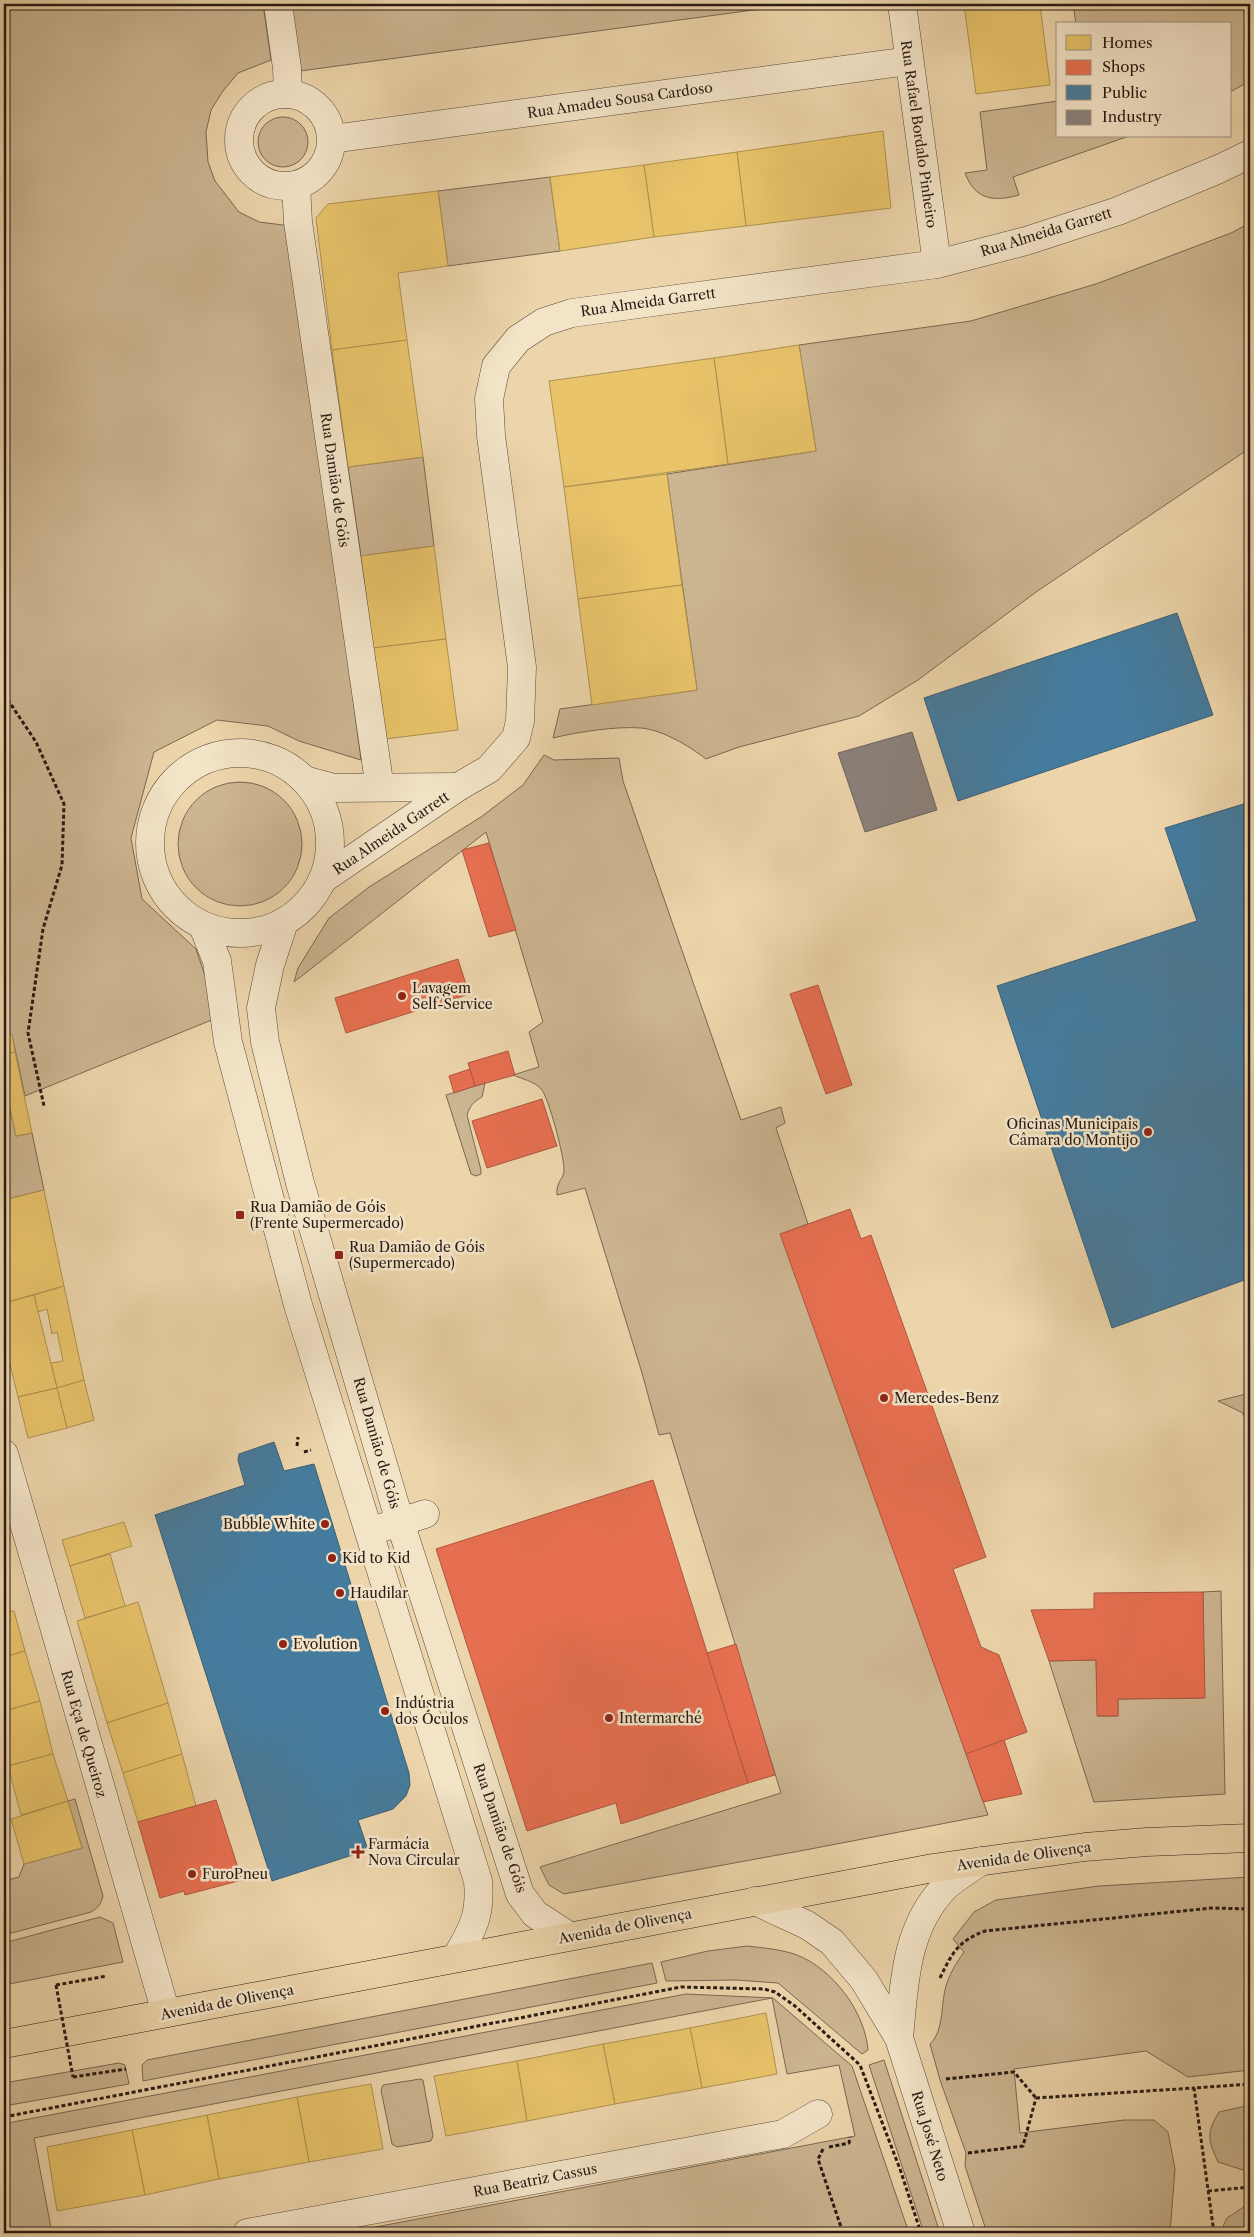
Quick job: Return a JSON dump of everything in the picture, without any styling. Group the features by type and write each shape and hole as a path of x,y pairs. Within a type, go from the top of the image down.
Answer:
{"main road":[{"name":"Avenida de Olivença","path":"4,2044 755,1901 981,1861 1086,1847 1147,1842 1250,1838"}],"street":[{"path":"278,4 288,68 288,94"},
{"name":"Rua Rafael Bordalo Pinheiro","path":"902,4 937,264"},
{"name":"Rua Amadeu Sousa Cardoso","path":"332,139 910,61"},
{"path":"288,94 297,95 311,101 322,111 329,124 332,139 329,155 322,168 311,179 296,185 280,187 266,182 252,173 243,161 239,146 239,130 245,116 255,104 267,96 288,94"},
{"name":"Rua Almeida Garrett","path":"323,879 458,787 490,769 516,738 520,721 522,667 491,436 489,399 496,366 518,339 544,322 572,313 937,264 1026,241 1118,211 1219,170 1250,154"},
{"name":"Rua Damião de Góis","path":"296,185 297,213 378,775"},
{"path":"225,754 253,754 281,762 304,780 320,801 329,827 330,853 323,879 307,904 284,922 258,932 230,934 203,926 179,910 161,888 150,860 150,832 158,804 175,780 198,763 225,754"},
{"name":"Rua Almeida Garrett","path":"304,780 334,788 458,787"},
{"name":"Rua Damião de Góis","path":"284,922 270,965 261,1008 265,1042 300,1183 413,1518 520,1894 535,1914 570,1936"},
{"path":"203,926 217,961 228,1042 298,1305 478,1881 480,1902 475,1925 456,1958"},
{"name":"Rua Eça de Queiroz","path":"4,1454 166,2013"},
{"path":"368,1531 413,1518"},
{"name":"Rua José Neto","path":"899,2038 905,1971 921,1918 944,1887 981,1861"},
{"name":"Rua José Neto","path":"755,1901 807,1925 832,1942 864,1980 899,2038 960,2233"},
{"name":"Rua Beatriz Cassus","path":"247,2233 783,2134 818,2114"}],"path":[{"path":"4,694 36,742 64,804 62,865 43,929 28,1033 44,1106"},
{"path":"298,1437 298,1446"},
{"path":"938,1984 955,1949 968,1937 985,1931 1212,1908 1250,1909"},
{"path":"107,1976 56,1985 73,2078 126,2069"},
{"path":"4,2116 681,1987 764,1989 775,1992 795,2006 860,2065 900,2169 921,2233"},
{"path":"940,2080 976,2074 1014,2072 1036,2098"},
{"path":"1036,2098 1250,2084"},
{"path":"1194,2088 1214,2233"},
{"path":"966,2153 1023,2146 1036,2098"},
{"path":"842,2233 818,2159 824,2148 849,2143 850,2137"},
{"path":"1208,2191 1250,2186"}],"shaded area":[{"path":"4,4 263,4 271,60 238,73 223,91 211,110 206,132 208,162 215,181 239,212 259,222 291,226 361,760 299,741 268,726 217,720 154,752 131,838 142,899 196,949 219,1017 25,1096 12,1035 4,1036"},
{"path":"287,4 798,4 300,71"},
{"path":"1073,4 1250,4 1250,81 1232,91 1232,22 1076,22"},
{"path":"1056,101 1056,138 1123,138 1013,177 1019,195 1001,198 986,197 974,189 965,173 987,170 980,112"},
{"path":"283,117 297,121 304,128 308,142 304,156 297,163 283,167 269,163 262,156 258,142 262,128 269,121"},
{"path":"550,177 560,251 448,266 438,191"},
{"path":"1250,223 1250,448 1036,592 918,680 859,716 739,747 706,759 667,735 649,729 620,728 597,730 553,738 560,709 697,690 667,474 816,451 799,345 971,321 1096,284 1231,233"},
{"path":"423,457 434,546 361,556 348,467"},
{"path":"544,755 554,760 619,758 623,781 741,1120 781,1107 785,1123 776,1128 808,1224 781,1234 988,1815 564,1894 549,1885 540,1867 781,1793 670,1433 659,1435 642,1373 585,1188 557,1195 558,1186 564,1173 564,1164 548,1103 538,1086 513,1075 539,1067 529,1032 543,1022 486,832 294,982 298,968 329,918 369,887 481,817 523,785"},
{"path":"240,782 264,786 284,800 298,820 302,844 298,868 284,888 264,902 240,906 216,902 196,888 182,868 178,844 182,820 196,800 216,786"},
{"path":"485,1083 482,1097 472,1104 467,1115 481,1170 481,1174 476,1176 471,1174 446,1095"},
{"path":"7,1095 16,1136 32,1133 44,1190 4,1200 4,1096"},
{"path":"1250,1393 1250,1433 1243,1413 1218,1401"},
{"path":"1221,1591 1225,1794 1094,1802 1049,1661 1096,1660 1098,1716 1118,1716 1118,1699 1204,1698 1203,1592"},
{"path":"75,1799 103,1896 100,1904 91,1912 4,1935 4,1881 19,1877 24,1864 82,1848 68,1801"},
{"path":"1250,1877 1250,2070 1188,2077 1146,2051 1014,2069 1020,2133 1124,2120 1154,2120 1168,2132 1175,2169 1170,2233 987,2233 965,2166 966,2153 940,2080 930,2044 938,2031 949,1979 964,1952 953,1939 974,1912 996,1900 1099,1886"},
{"path":"100,1917 113,1923 123,1962 4,1985 4,1943"},
{"path":"747,1946 778,1950 797,1955 823,1970 854,2007 866,2036 868,2050 862,2054 778,1983 735,1980 666,1981 661,1962 708,1951"},
{"path":"652,1963 657,1983 143,2081 142,2065 147,2060"},
{"path":"686,1994 773,1998 852,2066 909,2233 344,2233 855,2136 839,2065 787,2074 772,1998 34,2138 52,2233 9,2233 4,2201 4,2127 8,2123"},
{"path":"884,2060 940,2233 924,2233 869,2065"},
{"path":"119,2063 125,2065 129,2084 4,2106 4,2083"},
{"path":"423,2080 433,2136 431,2141 397,2147 392,2144 381,2090 383,2085"},
{"path":"1250,2105 1250,2169 1243,2170 1218,2162 1210,2142 1210,2131 1219,2112"},
{"path":"1245,2206 1250,2206 1250,2233 1220,2233 1227,2218"}],"building: Homes":[{"path":"1040,4 1050,85 976,94 964,5"},
{"path":"883,131 891,208 746,226 737,152"},
{"path":"737,152 746,226 654,237 644,165"},
{"path":"644,165 654,237 560,251 550,177"},
{"path":"438,191 448,266 398,273 407,340 332,350 316,218 328,204"},
{"path":"407,340 423,457 348,467 332,350"},
{"path":"799,345 816,451 728,464 714,358"},
{"path":"714,358 728,464 564,487 549,381"},
{"path":"667,474 682,585 578,599 564,487"},
{"path":"434,546 446,639 373,648 361,556"},
{"path":"682,585 697,690 592,705 578,599"},
{"path":"446,639 458,730 385,739 373,648"},
{"path":"12,1034 15,1052 4,1054 4,1036"},
{"path":"15,1052 32,1133 16,1136 7,1095 4,1096 4,1054"},
{"path":"44,1190 64,1286 4,1303 4,1200"},
{"path":"64,1286 84,1380 57,1388 51,1363 63,1361 57,1332 52,1334 47,1309 38,1312 34,1295"},
{"path":"34,1295 57,1388 18,1397 4,1340 4,1303"},
{"path":"84,1380 94,1420 67,1428 57,1388"},
{"path":"57,1388 67,1428 28,1438 18,1397"},
{"path":"124,1522 132,1546 70,1566 62,1540"},
{"path":"110,1554 125,1606 85,1618 70,1566"},
{"path":"4,1579 10,1600 4,1602"},
{"path":"138,1602 168,1703 107,1723 77,1621"},
{"path":"14,1611 25,1651 4,1657 4,1613"},
{"path":"25,1651 40,1701 4,1711 4,1657"},
{"path":"40,1701 53,1754 4,1767 4,1711"},
{"path":"168,1703 182,1754 123,1773 107,1723"},
{"path":"53,1754 68,1801 21,1815 8,1766"},
{"path":"182,1754 196,1806 138,1822 123,1773"},
{"path":"68,1801 82,1848 24,1864 11,1819"},
{"path":"766,2013 777,2074 702,2088 690,2028"},
{"path":"690,2028 702,2088 615,2104 603,2044"},
{"path":"603,2044 615,2104 527,2121 517,2061"},
{"path":"517,2061 527,2121 446,2136 434,2076"},
{"path":"371,2084 383,2149 309,2162 297,2097"},
{"path":"297,2097 309,2162 219,2179 207,2115"},
{"path":"207,2115 219,2179 145,2195 132,2130"},
{"path":"132,2130 145,2195 57,2211 47,2147"}],"building: Shops":[{"path":"489,843 516,930 489,937 462,850"},
{"name":"Lavagem Self-Service","path":"458,959 469,994 346,1033 335,998"},
{"path":"818,985 852,1085 826,1094 790,994"},
{"path":"508,1051 515,1075 475,1086 468,1063"},
{"path":"470,1069 475,1086 454,1093 449,1076"},
{"path":"542,1099 557,1146 487,1168 472,1121"},
{"name":"Mercedes-Benz","path":"850,1209 861,1239 871,1235 986,1557 953,1569 981,1647 999,1655 1027,1732 966,1754 780,1234"},
{"name":"Intermarché","path":"653,1480 748,1783 621,1824 616,1803 527,1831 436,1549"},
{"path":"1203,1592 1205,1698 1118,1699 1118,1716 1097,1716 1096,1660 1049,1661 1031,1610 1094,1609 1094,1593"},
{"path":"736,1644 775,1775 748,1783 707,1653"},
{"path":"1004,1740 1022,1794 983,1802 966,1754"},
{"path":"216,1800 242,1880 185,1895 184,1891 160,1898 138,1822"}],"building: Public":[{"path":"1177,613 1213,715 958,801 924,698"},
{"name":"Oficinas Municipais Câmara do Montijo","path":"1250,802 1250,1278 1112,1328 997,986 1197,921 1165,828"},
{"name":"Evolution","path":"274,1442 284,1471 314,1464 409,1773 410,1785 406,1796 393,1809 358,1820 368,1850 272,1881 155,1515 245,1485 238,1460 239,1454"}],"building: Industry":[{"path":"912,732 937,810 865,832 838,753"}],"place":[{"name":"Lavagem Self-Service","path":"402,996"},
{"name":"Oficinas Municipais Câmara do Montijo","path":"1148,1132"},
{"name":"Rua Damião de Góis (Frente Supermercado)","path":"240,1215"},
{"name":"Rua Damião de Góis (Supermercado)","path":"339,1255"},
{"name":"Mercedes-Benz","path":"884,1398"},
{"name":"Bubble White","path":"325,1524"},
{"name":"Kid to Kid","path":"332,1558"},
{"name":"Haudilar","path":"340,1593"},
{"name":"Evolution","path":"283,1644"},
{"name":"Indústria dos Óculos","path":"385,1711"},
{"name":"Intermarché","path":"609,1718"},
{"name":"Farmácia Nova Circular","path":"358,1852"},
{"name":"FuroPneu","path":"192,1874"}]}
